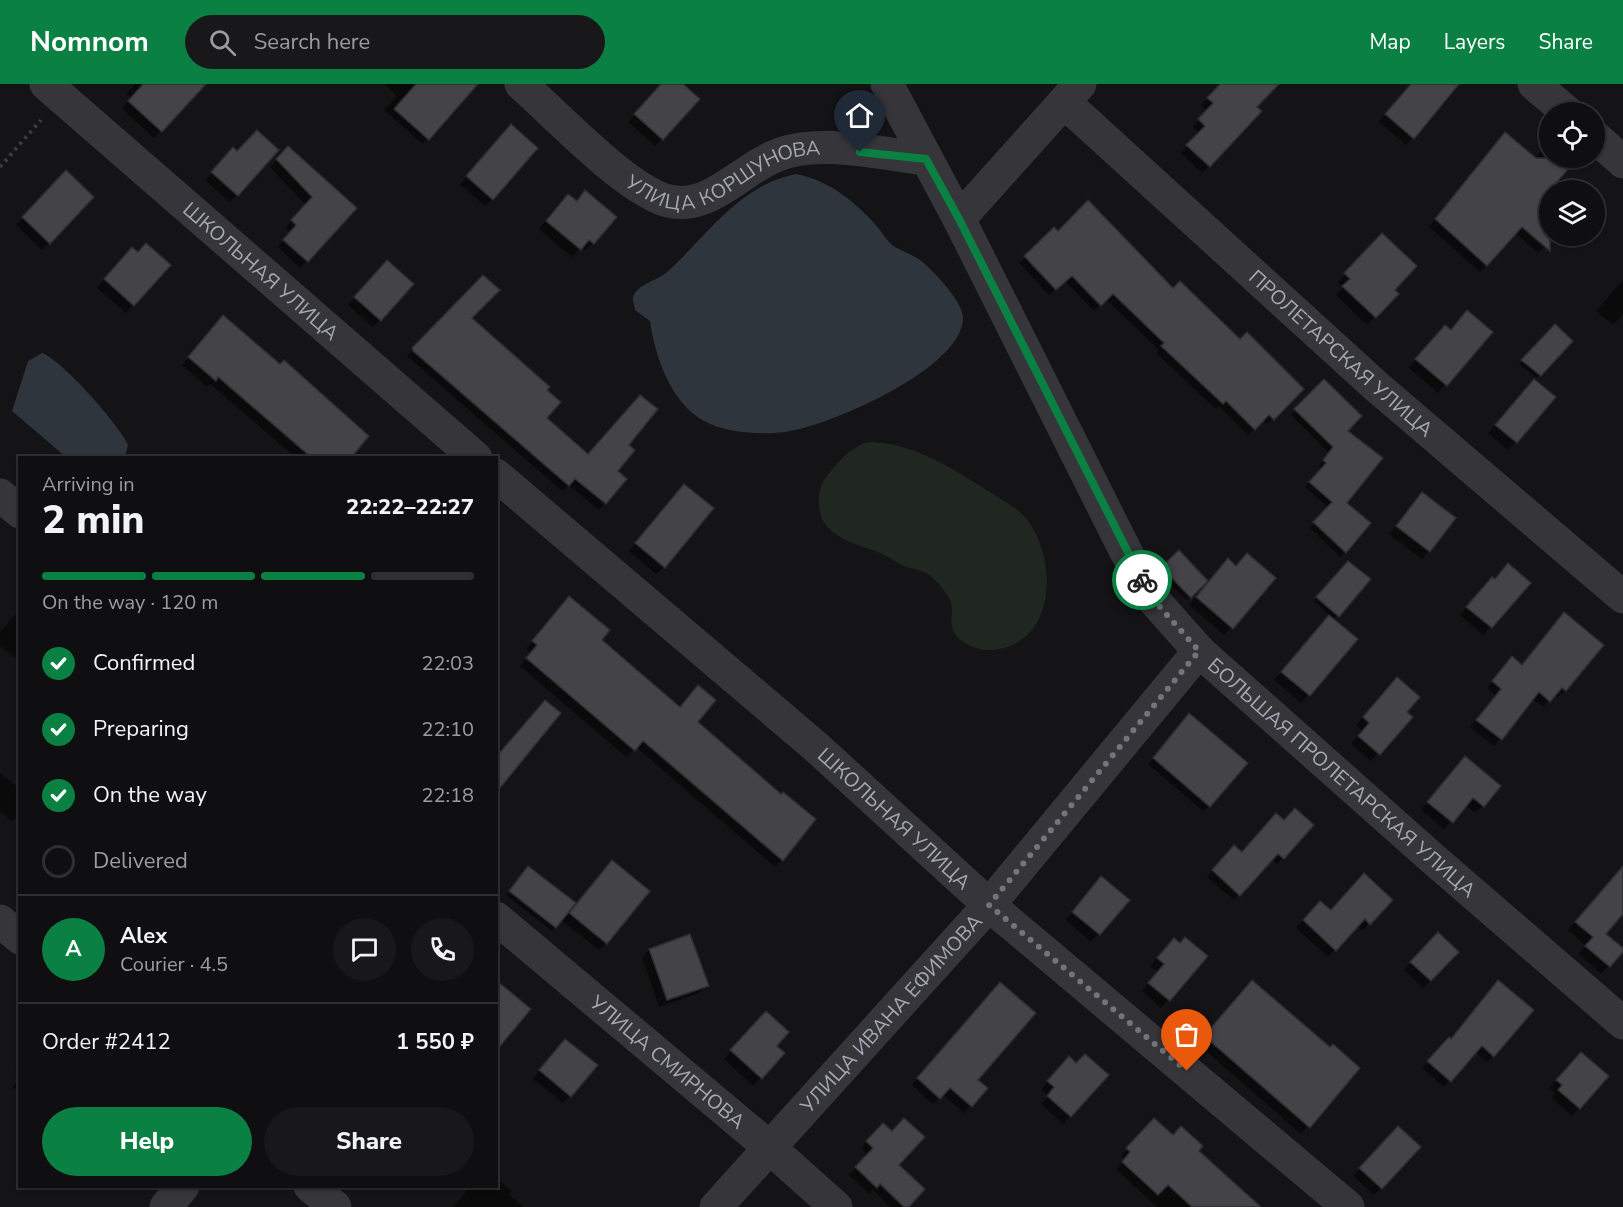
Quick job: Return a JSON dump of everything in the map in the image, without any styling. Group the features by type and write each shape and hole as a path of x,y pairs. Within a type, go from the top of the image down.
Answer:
{"street":[{"name":"УЛИЦА КОРШУНОВА","path":"521,84 631,182 663,200 689,202 719,191 773,156 816,147 926,159"},
{"name":"БОЛЬШАЯ ПРОЛЕТАРСКАЯ УЛИЦА","path":"887,84 959,219 1126,552 1152,598 1199,651 1432,858 1623,1023"},
{"path":"1534,84 1555,102"},
{"name":"ШКОЛЬНАЯ УЛИЦА","path":"53,90 474,456"},
{"path":"959,219 1072,93"},
{"name":"ПРОЛЕТАРСКАЯ УЛИЦА","path":"1072,93 1377,387 1623,597"},
{"path":"1605,146 1623,162"},
{"name":"ШКОЛЬНАЯ УЛИЦА","path":"498,477 815,746 989,905 1348,1207"},
{"path":"0,495 18,510"},
{"name":"УЛИЦА ИВАНА ЕФИМОВА","path":"716,1207 989,905 1199,651"},
{"name":"УЛИЦА СМИРНОВА","path":"498,920 769,1146 836,1207"},
{"path":"0,921 18,936"},
{"path":"166,1207 181,1188"},
{"path":"312,1188 334,1207"}],"path":[{"path":"0,167 53,90"}],"shaded area":[{"path":"796,174 819,181 849,199 867,215 892,245 920,260 932,271 953,295 962,311 963,317 958,336 942,356 919,374 890,392 831,419 805,428 775,433 743,432 722,428 704,421 682,403 666,378 652,335 650,321 635,310 633,297 641,287 666,273 740,201 757,189"},
{"path":"42,353 76,380 123,436 128,445 125,456 65,456 12,411 28,361"},
{"path":"867,442 885,443 918,452 995,495 1024,516 1035,533 1043,553 1047,575 1046,596 1040,616 1030,633 1014,644 992,650 980,649 962,641 952,627 950,600 932,577 842,538 826,525 821,517 819,506 822,483 843,458"}],"building":[{"path":"143,84 206,84 162,132 128,101"},
{"path":"416,84 478,84 429,140 394,109"},
{"path":"661,84 683,84 700,99 663,140 634,114"},
{"path":"1220,84 1279,84 1257,107 1262,111 1210,167 1186,145 1205,126 1198,119 1213,103 1207,98"},
{"path":"1411,84 1459,84 1414,139 1385,114"},
{"path":"511,124 538,148 493,200 466,176"},
{"path":"257,130 279,150 238,196 211,172 233,147 237,151"},
{"path":"1505,132 1536,158 1539,158 1539,168 1569,168 1559,180 1539,180 1539,242 1522,227 1487,266 1435,219"},
{"path":"288,146 357,208 308,262 283,240 296,225 291,220 312,197 276,159"},
{"path":"66,170 94,197 50,244 22,217"},
{"path":"585,190 617,217 594,244 589,240 581,250 546,221 568,194 577,201"},
{"path":"1088,200 1173,288 1180,281 1240,339 1247,332 1304,389 1274,420 1269,415 1255,430 1226,401 1223,404 1161,346 1164,343 1113,294 1101,306 1072,276 1056,290 1024,256 1054,227 1058,231"},
{"path":"1382,233 1417,266 1395,290 1399,294 1376,318 1342,286 1350,279 1344,273"},
{"path":"146,243 171,265 134,306 104,279 132,247 138,252"},
{"path":"387,260 414,284 381,321 354,297"},
{"path":"483,275 500,290 472,318 550,387 547,390 561,402 547,418 588,454 640,395 658,409 629,445 635,450 618,471 627,479 606,504 575,479 569,486 413,351 412,348"},
{"path":"1467,310 1493,332 1447,386 1415,359 1445,325 1451,330"},
{"path":"223,315 280,364 284,360 369,436 353,456 310,456 218,377 216,381 188,357"},
{"path":"1555,324 1573,341 1541,376 1521,360"},
{"path":"1324,379 1362,416 1348,431 1383,458 1347,503 1371,523 1346,553 1313,522 1332,502 1309,482 1326,463 1323,460 1333,447 1294,409"},
{"path":"1534,379 1556,397 1517,443 1495,425"},
{"path":"684,484 714,508 665,568 635,543"},
{"path":"1422,492 1456,518 1430,552 1396,526"},
{"path":"1179,550 1208,581 1191,598 1161,567"},
{"path":"1247,553 1276,578 1233,629 1196,597 1228,558 1236,566"},
{"path":"1348,561 1371,579 1339,617 1316,597"},
{"path":"1508,563 1531,583 1492,628 1466,607 1492,577 1495,579"},
{"path":"569,596 610,630 602,640 680,707 698,685 716,700 698,722 781,794 783,792 816,819 783,861 643,741 635,751 526,658 537,645 532,641"},
{"path":"1564,612 1604,645 1566,691 1562,688 1550,702 1539,692 1502,740 1476,720 1501,689 1492,681 1512,656 1522,665"},
{"path":"1329,615 1358,639 1310,696 1281,672"},
{"path":"1397,677 1420,697 1407,712 1413,717 1380,755 1358,736 1369,723 1363,717"},
{"path":"545,700 561,713 498,791 498,755"},
{"path":"1189,713 1248,763 1210,807 1153,758"},
{"path":"1465,756 1501,786 1484,807 1473,798 1453,823 1427,802"},
{"path":"1295,808 1314,825 1284,859 1278,854 1240,896 1212,870 1234,845 1242,852 1276,813 1284,820"},
{"path":"612,860 650,891 607,944 569,913"},
{"path":"528,866 576,903 556,928 509,891"},
{"path":"1623,866 1623,914 1606,934 1623,948 1623,952 1610,967 1585,946 1593,937 1575,922"},
{"path":"1364,873 1393,900 1370,925 1365,919 1336,951 1303,920 1320,901 1331,910"},
{"path":"1101,876 1130,900 1100,935 1072,912"},
{"path":"1438,932 1459,952 1431,981 1410,962"},
{"path":"690,934 709,986 667,1000 649,949"},
{"path":"1185,937 1208,956 1170,1001 1148,983 1164,964 1157,958 1174,938 1180,943"},
{"path":"1252,980 1330,1047 1333,1044 1360,1068 1310,1128 1204,1036"},
{"path":"1498,980 1534,1010 1494,1057 1482,1046 1451,1082 1427,1061 1449,1037 1451,1039"},
{"path":"498,982 531,1009 498,1049"},
{"path":"1000,982 1036,1013 978,1080 988,1088 972,1107 950,1088 940,1099 917,1078"},
{"path":"766,1011 789,1032 777,1046 785,1053 762,1079 730,1050"},
{"path":"565,1039 598,1065 571,1097 539,1070"},
{"path":"1581,1052 1609,1076 1580,1109 1558,1090 1562,1085 1556,1080"},
{"path":"1085,1054 1109,1075 1071,1117 1047,1096 1054,1087 1047,1081 1069,1056 1076,1063"},
{"path":"904,1118 925,1137 899,1165 925,1189 909,1207 904,1207 880,1184 877,1188 855,1167 873,1148 866,1141 883,1123 892,1131"},
{"path":"1154,1118 1173,1135 1181,1126 1203,1146 1199,1151 1261,1207 1192,1207 1168,1185 1158,1195 1122,1162 1130,1152 1126,1148"},
{"path":"1398,1126 1421,1147 1382,1189 1359,1168"}],"way so far":[{"path":"1142,580 1152,598 1199,651 989,905 1187,1071"}],"route":[{"path":"860,152 926,159 959,219 1142,580"}]}
